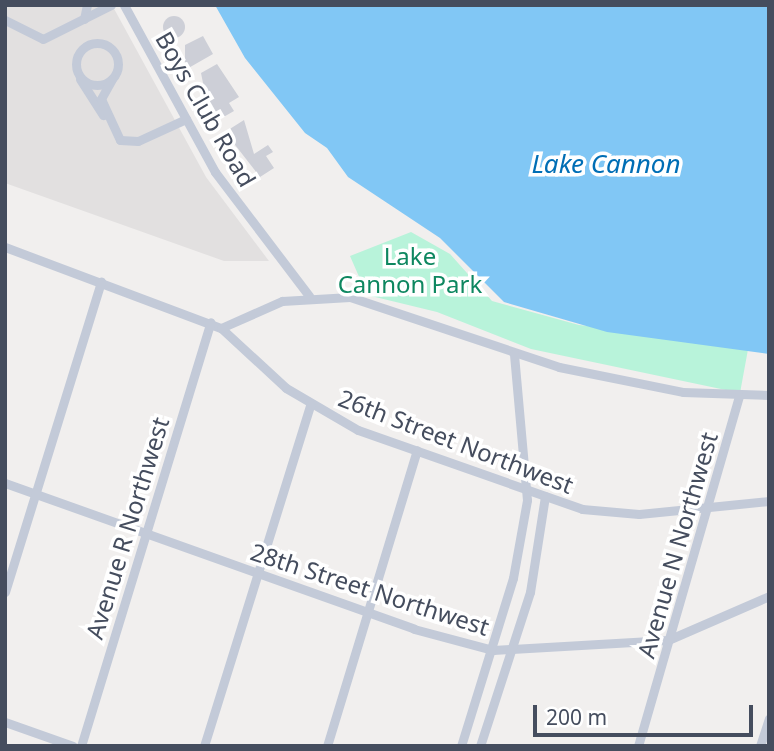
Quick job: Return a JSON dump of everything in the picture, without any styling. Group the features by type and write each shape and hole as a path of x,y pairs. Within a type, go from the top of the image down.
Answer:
{"street":[{"path":"84,19 87,5"},
{"path":"5,20 43,39 111,5"},
{"name":"Boys Club Road","path":"124,5 215,172 309,296"},
{"path":"107,118 102,99 112,79 115,53 98,42 80,51 78,76 120,140 130,143 186,119"},
{"path":"78,76 92,85 112,79"},
{"name":"26th Street Northwest","path":"5,247 211,322 222,328 310,405 417,450 545,496 610,514 769,501"},
{"path":"5,592 101,282"},
{"path":"222,328 309,296 383,304 514,354 650,386 739,396 769,395"},
{"name":"Avenue R Northwest","path":"81,746 211,322"},
{"path":"461,746 493,650 515,570 527,490 514,354"},
{"name":"Avenue N Northwest","path":"638,746 739,396"},
{"path":"204,746 310,405"},
{"path":"327,746 417,450"},
{"name":"28th Street Northwest","path":"5,483 367,612 493,650 509,652 668,640 769,596"},
{"path":"480,746 530,592 545,496"},
{"path":"760,746 769,718"},
{"path":"5,722 73,746"}],"shaded area":[{"path":"5,5 112,5 206,177 269,261 224,261 5,183"}],"green space":[{"name":"Lake Cannon Park","path":"411,232 450,254 492,301 579,325 749,344 740,393 531,349 437,312 367,295 350,256"}],"water":[{"name":"Lake Cannon","path":"215,5 769,5 769,354 607,332 504,302 440,238 348,177 327,148 305,133 245,58"}],"building":[{"path":"174,16 182,19 185,27 182,35 174,38 166,35 163,27 166,19"},
{"path":"203,36 213,54 185,70 185,45"},
{"path":"217,64 239,97 229,103 234,111 220,119 207,103 201,73"},
{"path":"244,120 254,154 268,145 273,152 266,156 274,168 260,177 225,132"}]}
